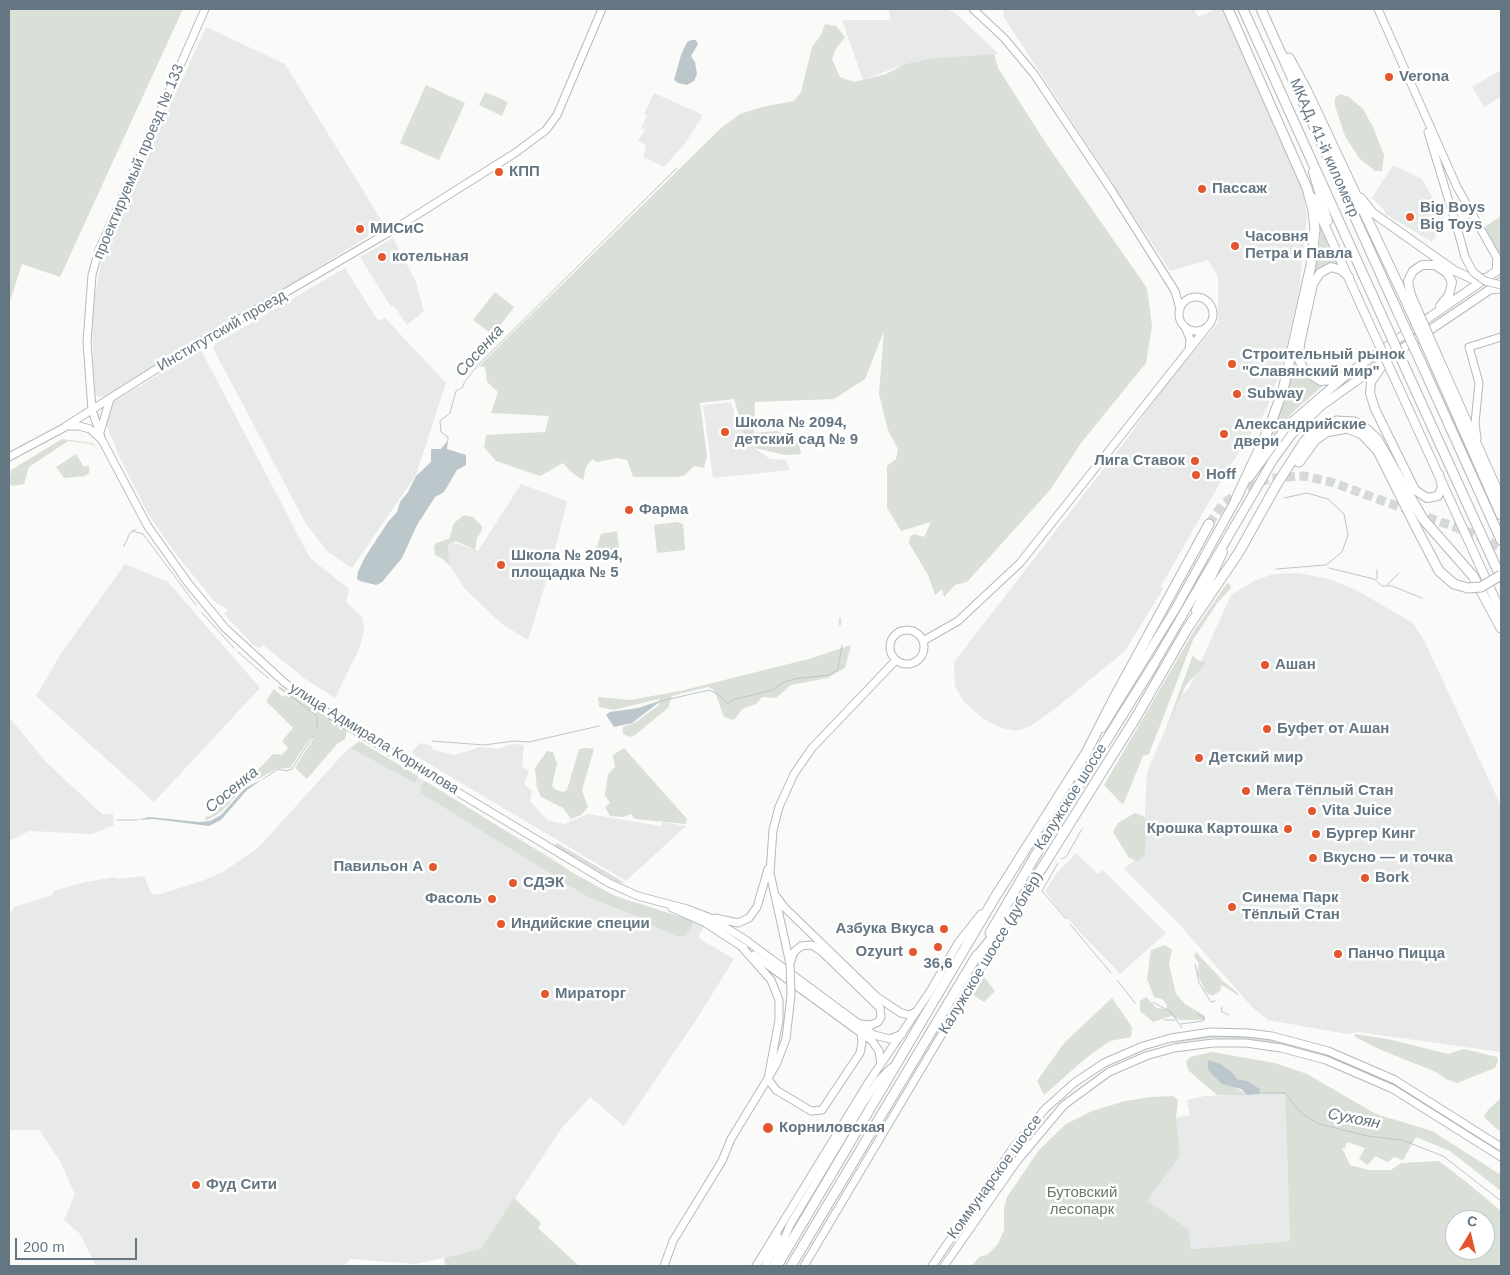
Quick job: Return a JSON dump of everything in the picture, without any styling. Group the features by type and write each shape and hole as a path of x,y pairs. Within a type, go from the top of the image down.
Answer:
{"highway":[{"path":"1228,9 1307,188 1315,220 1314,243 1283,390 1269,428 1236,500"},
{"name":"МКАД, 41-й километр","path":"1243,9 1501,576"},
{"path":"1261,9 1307,91 1387,262 1408,297 1501,515"},
{"name":"МКАД, 41-й километр","path":"1270,28 1500,536"},
{"path":"1244,544 1277,484 1310,435 1327,423 1345,420 1354,422 1371,431 1384,447 1423,519 1473,576 1501,628"},
{"path":"1187,630 1309,446 1326,432 1340,428 1354,430 1373,444 1439,571 1454,584 1468,588 1482,587 1501,576"},
{"path":"1086,753 1209,524"},
{"name":"Калужское шоссе (дублёр)","path":"1020,903 1130,727 1187,630"},
{"name":"Калужское шоссе","path":"791,1266 1048,834 1154,664"},
{"name":"Калужское шоссе","path":"777,1266 994,898 1086,753"},
{"path":"975,959 1020,903"}],"main road":[{"path":"1304,144 1339,253 1349,278 1501,612"},
{"path":"1348,179 1373,213 1455,271 1474,280 1496,272"},
{"path":"1307,188 1339,253"},
{"path":"1432,315 1451,292 1451,279 1445,270 1429,264 1415,268 1408,281 1408,297 1424,326 1436,361 1501,498"},
{"path":"1349,278 1342,270 1331,267 1325,269 1316,278 1300,344 1300,360 1306,372 1321,381 1333,380 1350,372 1496,272"},
{"name":"Калужское шоссе","path":"1154,664 1244,505 1273,460 1310,416 1342,389 1472,300 1489,290 1501,286"},
{"path":"1387,359 1371,382 1370,393 1375,409 1408,478 1419,494 1427,498 1438,496 1442,487 1439,474"},
{"name":"Калужское шоссе","path":"1086,753 1171,617 1236,500 1264,455 1287,426 1350,372"},
{"name":"Калужское шоссе (дублёр)","path":"1187,630 1244,505"}],"street":[{"name":"проектируемый проезд № 133","path":"92,410 87,342 88,313 92,275 99,250 205,9"},
{"name":"Институтский проезд","path":"61,428 185,351 384,236 515,153 546,130 557,115 602,9"},
{"path":"973,9 1004,38 1034,74 1112,191 1175,291 1180,316 1190,339 1189,353"},
{"path":"1378,9 1424,117 1457,187 1499,259 1496,272"},
{"path":"1424,117 1465,257 1473,272 1485,281 1501,286"},
{"path":"923,641 958,621 1020,563 1189,353 1212,319 1212,309 1207,301 1195,297 1182,296 1175,291"},
{"path":"1180,309 1186,301 1195,297"},
{"path":"1184,325 1195,330 1207,327"},
{"path":"1480,451 1475,423 1479,383 1469,347 1501,337"},
{"path":"91,391 96,398 102,400 112,397"},
{"path":"101,438 101,426 106,407 112,397"},
{"name":"улица Адмирала Корнилова","path":"92,410 101,438 139,512 167,556 225,628 274,674 341,722 589,872 623,891 697,912 708,917"},
{"path":"9,457 61,428 84,427 101,438"},
{"path":"908,630 914,632 923,641 924,650 918,661 908,664 896,660 890,646 898,633 908,630"},
{"path":"708,917 738,923 749,918 762,895 776,818 783,796 794,774 823,736 896,660"},
{"path":"664,1266 668,1251 722,1161 731,1139 768,1079 786,1039 791,995 790,964 786,936 773,892 770,859"},
{"path":"773,892 786,908 877,997 904,1014 913,1014 919,1009"},
{"name":"Калужское шоссе (дублёр)","path":"756,1266 881,1064 919,1009 958,943 994,898"},
{"path":"654,901 704,922 740,945 877,1046 881,1064"},
{"name":"Калужское шоссе (дублёр)","path":"804,1266 1020,903"},
{"path":"708,917 743,938 882,1038 894,1038 902,1034"},
{"path":"740,945 771,980 779,1000 779,1020 768,1079 776,1090 811,1111 822,1110 860,1053 861,1033"},
{"path":"790,964 798,947 808,945 818,948 880,1008 881,1017 878,1022 871,1026 861,1024"},
{"name":"Коммунарское шоссе","path":"932,1266 1013,1148 1045,1109 1074,1084 1104,1063 1143,1046 1171,1038 1211,1032 1248,1033 1272,1036 1328,1051 1395,1080 1501,1147"},
{"name":"Коммунарское шоссе","path":"944,1266 1017,1162 1064,1105 1095,1081 1117,1068 1146,1056 1174,1048 1213,1042 1246,1043 1281,1048 1326,1060 1372,1078 1393,1089 1501,1158"},
{"path":"773,1266 782,1241 867,1097 879,1080 897,1063"},
{"path":"765,1266 791,1209"}],"shaded area":[{"path":"889,9 946,9 955,13 999,54 935,58 905,64 863,80 842,20 890,20"},
{"name":"Строительный рынок \"Славянский мир\"","path":"1004,9 1194,9 1198,17 1216,9 1223,9 1303,191 1307,216 1299,292 1286,349 1273,393 1265,412 1224,476 1161,586 1163,589 1125,651 1057,707 1031,726 1017,731 1001,728 985,720 964,702 955,686 954,662 1126,440 1170,379 1218,323 1218,277 1208,260 1170,271 1003,16"},
{"path":"206,27 285,64 385,226 111,396 99,397 94,393 92,310 103,253"},
{"path":"696,40 698,44 691,56 695,62 697,74 694,81 687,85 674,80 681,55 687,42"},
{"path":"1501,70 1501,97 1484,107 1472,87"},
{"path":"654,93 703,115 686,142 664,167 643,157 646,145 638,141 645,130 641,128 647,116 644,114"},
{"path":"1393,165 1422,179 1445,220 1432,242 1385,214 1384,210 1372,198"},
{"path":"393,238 416,282 424,311 407,325 394,306 391,307 360,257"},
{"path":"345,268 378,321 385,318 446,383 416,475 352,568 328,552 306,524 213,348 215,344"},
{"path":"201,350 310,558 349,589 346,602 363,618 364,631 360,647 335,698 304,678 263,645 260,648 253,645 224,614 228,610 214,601 176,554 148,514 119,456 106,424 114,401"},
{"name":"Школа № 2094, детский сад № 9","path":"731,402 737,422 753,447 770,459 786,460 790,470 713,478 703,405"},
{"path":"448,440 447,449 466,455 466,465 457,470 444,492 435,497 417,525 402,558 382,582 376,585 360,581 357,579 358,572 365,557 388,522 397,512 400,502 408,492 416,476 431,462 431,449 441,449"},
{"name":"Школа № 2094, площадка № 5","path":"521,484 567,501 550,569 528,640 502,624 465,589 447,561 443,545 444,539 478,551"},
{"path":"125,564 168,582 260,688 154,802 36,696 62,652"},
{"path":"1298,573 1329,579 1356,590 1413,623 1424,640 1501,806 1501,1052 1357,1032 1347,1034 1268,1020 1253,1008 1178,923 1124,869 1143,853 1147,772 1179,698 1189,688 1231,595 1254,581 1273,574"},
{"path":"662,700 632,723 614,727 606,715 610,712 638,708"},
{"path":"9,717 47,763 102,814 113,814 114,825 92,834 29,831 9,841"},
{"name":"Фуд Сити","path":"359,741 605,891 628,901 704,926 699,936 700,939 734,959 698,1017 624,1126 590,1097 561,1129 481,1250 415,1264 351,1259 343,1266 96,1266 80,1234 64,1220 75,1194 60,1161 39,1130 9,1130 9,917 14,907 52,895 54,891 85,882 116,877 117,879 144,876 151,893 157,895 202,881 223,872 258,848 345,752"},
{"path":"420,743 430,745 434,750 455,755 480,747 499,749 512,744 524,745 522,766 529,771 524,784 532,791 530,801 547,820 564,824 588,814 661,826 662,822 686,826 626,881 414,755 412,752"},
{"path":"263,779 247,790 221,820 209,826 154,819 137,820 149,817 199,822 210,821 221,815 245,788"},
{"path":"1076,853 1098,874 1103,870 1166,933 1120,974 1060,911 1045,891 1056,874"},
{"path":"1208,1060 1221,1064 1232,1072 1237,1079 1248,1081 1260,1089 1259,1094 1247,1095 1241,1089 1222,1084 1208,1070"},
{"path":"1285,1093 1290,1241 1191,1249 1146,1201 1180,1156 1176,1118 1190,1115 1187,1100 1205,1096"}],"green space":[{"path":"9,9 183,9 60,277 22,264 9,304"},
{"path":"825,24 836,26 845,37 835,50 832,59 840,77 854,82 886,74 905,64 935,58 994,54 998,68 1045,142 1147,288 1152,326 1146,363 1081,443 1050,490 967,582 955,585 944,597 942,589 935,595 928,575 909,543 910,537 914,534 924,537 931,522 901,531 887,508 887,466 896,459 898,449 888,430 879,394 884,331 865,379 834,399 755,402 754,433 776,431 798,439 801,454 786,455 755,448 746,441 734,399 700,403 707,456 704,468 694,466 685,475 678,477 633,477 627,460 617,458 597,462 592,459 586,467 583,480 571,472 563,463 540,476 496,461 484,447 486,435 545,432 549,416 491,413 498,392 487,382 485,367 479,366 721,128 740,114 762,107 794,101 801,92 812,47 821,35"},
{"path":"426,85 465,103 439,160 400,143"},
{"path":"485,92 508,102 502,116 479,105"},
{"path":"1340,94 1349,97 1363,109 1373,127 1384,155 1382,171 1375,171 1359,158 1345,136 1335,106 1335,98"},
{"path":"1501,216 1501,254 1497,252 1486,231 1486,226"},
{"path":"1318,220 1338,265 1330,264 1313,279 1320,238"},
{"path":"495,292 514,307 493,335 473,320"},
{"path":"1296,360 1326,383 1293,412 1262,448 1283,402"},
{"path":"62,439 92,443 97,449 91,444 68,441 29,467 24,484 13,486 9,484 11,470"},
{"path":"76,454 84,467 88,465 89,473 85,476 64,478 56,467"},
{"path":"464,515 473,517 482,526 482,530 477,538 475,550 456,541 448,544 449,565 435,555 434,547 436,543 449,539 454,523"},
{"path":"677,522 683,524 685,550 657,553 654,525"},
{"path":"617,531 619,547 616,550 601,552 596,549 601,534"},
{"path":"1227,583 1230,584 1231,588 1218,602 1193,640 1149,754 1143,756 1123,805 1104,785 1194,631"},
{"path":"851,645 845,668 827,678 791,685 776,698 762,697 756,704 742,709 734,720 724,717 714,690 708,687 672,696 668,708 635,735 629,737 623,734 623,727 636,722 659,705 659,699 613,710 599,707 598,697 630,700 680,691 809,659"},
{"path":"1193,655 1197,660 1206,663 1186,685 1165,731"},
{"path":"280,687 344,728 347,731 345,739 337,744 307,779 295,768 313,739 311,737 290,768 276,769 244,787 221,812 206,821 205,817 211,816 251,773 254,774 273,754 282,755 288,748 282,741 293,728 266,701 274,689 283,697 286,694 278,688"},
{"path":"359,741 418,776 415,783 351,748"},
{"path":"624,748 687,819 686,824 635,819 631,814 623,817 610,816 605,807 610,803 605,795 608,774 615,767 613,755"},
{"path":"579,749 594,749 582,790 588,807 581,815 571,819 563,808 541,797 537,788 535,768 547,751 553,752 557,764 552,786 556,790 563,792 567,790"},
{"path":"425,781 573,873 615,896 694,921 686,935 679,937 651,925 647,920 588,897 421,793 420,787"},
{"path":"1135,813 1143,816 1146,820 1145,855 1138,861 1129,858 1113,832 1118,823"},
{"path":"557,843 625,883 617,882 555,846"},
{"path":"1165,945 1172,950 1169,964 1176,994 1185,1004 1205,1016 1205,1020 1180,1020 1171,1016 1153,1022 1140,1011 1140,1001 1146,997 1157,1008 1166,1009 1167,1005 1162,999 1154,997 1147,979 1151,950"},
{"path":"1196,952 1239,996 1222,985 1220,991 1212,996 1205,991 1197,973 1199,964 1194,956"},
{"path":"984,977 995,991 984,1002 973,995"},
{"path":"1112,998 1132,1027 1131,1037 1110,1041 1086,1058 1044,1095 1037,1081 1064,1043"},
{"path":"1355,1034 1388,1039 1448,1054 1464,1049 1497,1057 1498,1061 1495,1068 1457,1083 1446,1079 1436,1072 1381,1050 1355,1037"},
{"path":"1211,1036 1247,1036 1283,1042 1347,1061 1395,1084 1501,1151 1501,1154 1394,1086 1325,1057 1282,1044 1247,1039 1211,1038 1175,1043 1174,1041"},
{"name":"Бутовский лесопарк","path":"1212,1052 1275,1063 1307,1074 1376,1114 1432,1131 1501,1175 1501,1191 1450,1151 1416,1137 1403,1160 1394,1157 1388,1162 1375,1156 1368,1165 1359,1159 1365,1148 1347,1142 1345,1148 1342,1148 1350,1165 1369,1170 1391,1170 1401,1163 1439,1161 1501,1211 1501,1266 972,1266 979,1257 987,1255 998,1244 1004,1230 1004,1208 1007,1197 1039,1150 1066,1124 1092,1111 1125,1101 1151,1097 1173,1096 1178,1100 1176,1118 1180,1156 1147,1201 1188,1229 1191,1249 1290,1241 1285,1094 1259,1094 1260,1089 1248,1081 1237,1079 1232,1072 1221,1064 1208,1060 1209,1070 1247,1095 1217,1095 1188,1070 1186,1061 1190,1057"},
{"path":"1501,1098 1501,1128 1499,1131 1484,1117 1488,1110"},
{"path":"514,1198 541,1223 538,1228 579,1266 449,1266 445,1264 444,1258 481,1249"}],"waterway":[{"name":"Сосенка","path":"448,440 448,437 441,432 440,421 450,413 456,391 463,387 477,366 677,168"},
{"path":"1276,569 1326,565 1342,552 1348,535 1344,514 1328,499 1307,493 1284,498"},
{"path":"124,546 130,533 136,529"},
{"path":"132,531 143,534 196,605"},
{"path":"1329,568 1374,579 1382,586 1392,586 1422,598"},
{"path":"1377,570 1377,579"},
{"path":"1387,585 1399,573"},
{"path":"202,613 234,648"},
{"path":"840,618 840,625"},
{"path":"661,701 709,690 718,694 728,704 732,700 773,690 782,683 794,679 830,675 838,669 842,645"},
{"path":"238,652 269,679"},
{"path":"279,687 317,716 317,728"},
{"path":"432,741 484,745 514,741 529,742 599,726"},
{"name":"Сосенка","path":"263,779 278,769 286,771 292,769 313,736"},
{"name":"Сосенка","path":"117,820 137,820"},
{"path":"1061,859 1066,857 1082,829"},
{"path":"1058,863 1042,891 1066,919"},
{"path":"1070,924 1111,973"},
{"path":"1195,964 1199,983 1211,1002 1215,1001"},
{"path":"1117,980 1135,1003"},
{"path":"1153,1002 1171,1012 1182,1028"},
{"path":"1222,1007 1221,1011 1229,1015"},
{"path":"1181,1024 1203,1021 1204,1018 1197,1013"},
{"path":"1164,1020 1175,1020"},
{"name":"Сухоян","path":"1258,1093 1285,1093 1301,1113 1319,1124 1368,1136 1402,1140 1443,1156 1501,1201"}],"tunnel":[{"path":"1209,524 1222,505 1246,487 1272,478 1304,476 1331,482 1474,534 1501,548"}],"place":[{"name":"Verona","path":"1389,77"},
{"name":"КПП","path":"499,172"},
{"name":"Пассаж","path":"1202,189"},
{"name":"Big Boys Big Toys","path":"1410,217"},
{"name":"МИСиС","path":"360,229"},
{"name":"Часовня Петра и Павла","path":"1235,246"},
{"name":"котельная","path":"382,257"},
{"name":"Строительный рынок \"Славянский мир\"","path":"1232,364"},
{"name":"Subway","path":"1237,394"},
{"name":"Школа № 2094, детский сад № 9","path":"725,432"},
{"name":"Александрийские двери","path":"1224,434"},
{"name":"Лига Ставок","path":"1195,461"},
{"name":"Hoff","path":"1196,475"},
{"name":"Фарма","path":"629,510"},
{"name":"Школа № 2094, площадка № 5","path":"501,565"},
{"name":"Ашан","path":"1265,665"},
{"name":"Буфет от Ашан","path":"1267,729"},
{"name":"Детский мир","path":"1199,758"},
{"name":"Мега Тёплый Cтан","path":"1246,791"},
{"name":"Vita Juice","path":"1312,811"},
{"name":"Крошка Картошка","path":"1288,829"},
{"name":"Бургер Кинг","path":"1316,834"},
{"name":"Вкусно — и точка","path":"1313,858"},
{"name":"Павильон А","path":"433,867"},
{"name":"Bork","path":"1365,878"},
{"name":"СДЭК","path":"513,883"},
{"name":"Фасоль","path":"492,899"},
{"name":"Синема Парк Тёплый Стан","path":"1232,907"},
{"name":"Индийские специи","path":"501,924"},
{"name":"Азбука Вкуса","path":"944,929"},
{"name":"36,6","path":"938,947"},
{"name":"Ozyurt","path":"913,952"},
{"name":"Панчо Пицца","path":"1338,954"},
{"name":"Мираторг","path":"545,994"},
{"name":"Корниловская","path":"768,1128"},
{"name":"Фуд Сити","path":"196,1185"}]}
